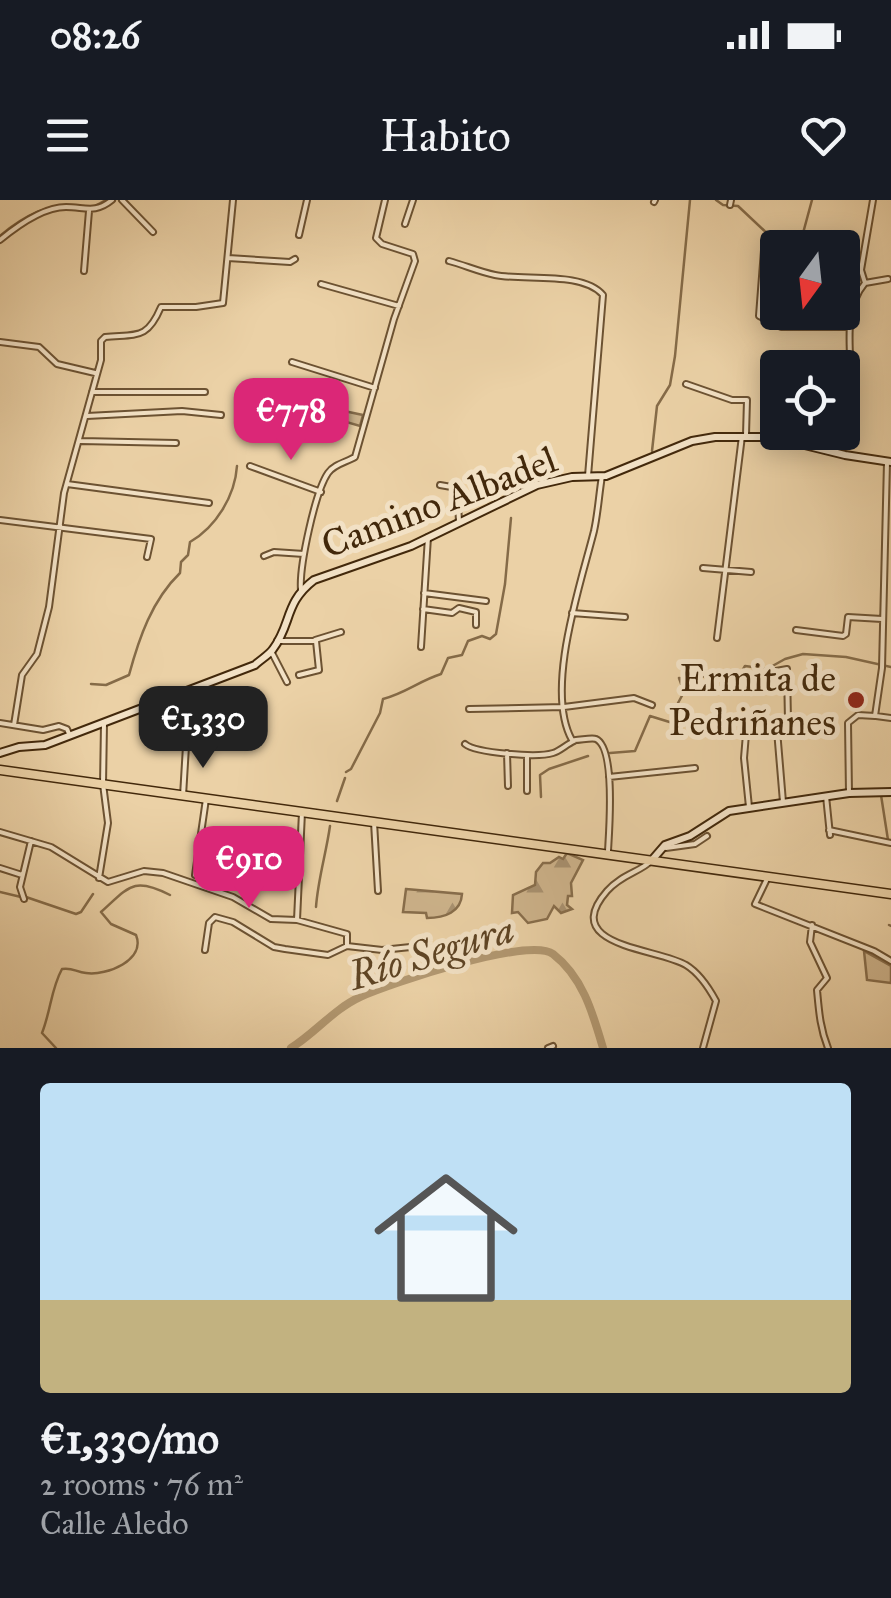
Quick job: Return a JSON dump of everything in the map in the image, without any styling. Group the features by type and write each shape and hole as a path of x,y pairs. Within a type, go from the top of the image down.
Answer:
{"main road":[{"name":"Camino Albadel","path":"0,753 42,746 255,665 271,651 289,608 301,590 314,580 384,556 536,486 602,476 692,441 760,435"},
{"name":"Camino Albadel","path":"829,450 889,462"},
{"path":"0,771 891,894"},
{"path":"644,862 661,849 690,840 726,812 849,793 891,792"},
{"path":"661,849 660,856 666,862"}],"street":[{"path":"0,240 20,225 56,209 89,211 112,200"},
{"path":"122,200 154,232"},
{"path":"14,726 22,675 38,654 67,484 101,360 101,341 105,337 144,332 155,325 161,307 223,303 233,200"},
{"path":"299,235 307,200"},
{"path":"301,590 304,554 321,492 328,472 355,457 416,261 413,254 382,244 376,238 386,200"},
{"path":"404,224 413,200"},
{"path":"864,283 862,270 873,200"},
{"path":"84,271 89,211"},
{"path":"228,258 290,262 295,259"},
{"path":"449,260 494,275 572,280 596,287 603,294 588,476"},
{"path":"860,288 864,283 890,280 891,272"},
{"path":"321,284 399,306"},
{"path":"0,342 39,347 57,364 95,373"},
{"path":"292,362 375,388"},
{"path":"686,384 724,398 747,400 717,638"},
{"path":"92,392 205,392"},
{"path":"87,416 182,411 221,416"},
{"path":"80,441 176,442"},
{"path":"875,716 882,665 889,462"},
{"path":"250,466 321,492"},
{"path":"574,741 568,734 564,707 566,652 595,528 602,476"},
{"path":"67,484 209,503"},
{"path":"440,485 457,488 459,521"},
{"path":"0,520 151,539 147,557"},
{"path":"421,646 428,537"},
{"path":"264,556 274,552 304,554"},
{"path":"703,568 752,572"},
{"path":"424,593 486,601"},
{"path":"883,599 891,600"},
{"path":"423,609 452,613 459,608 474,610 476,625"},
{"path":"572,614 625,617"},
{"path":"796,630 843,636 848,618 882,619"},
{"path":"277,641 315,640 341,632"},
{"path":"299,675 319,670 315,640"},
{"path":"271,651 287,682"},
{"path":"766,674 788,669 788,722 768,731"},
{"path":"172,698 186,746 184,796"},
{"path":"469,709 564,707 634,698 652,704"},
{"path":"849,793 848,723 858,715 891,718"},
{"path":"0,723 43,730 59,726 70,736"},
{"path":"99,878 108,823 103,784 104,724"},
{"path":"777,730 783,802"},
{"path":"749,807 744,758 746,734 751,734"},
{"path":"466,744 475,750 554,753 574,741 594,738 600,742 610,777 612,855 644,862"},
{"path":"507,752 508,786"},
{"path":"527,754 528,791"},
{"path":"610,777 695,768"},
{"path":"826,796 829,833 891,842"},
{"path":"195,874 206,799"},
{"path":"297,920 302,812"},
{"path":"374,822 378,891"},
{"path":"0,832 64,854 108,882 144,871 164,873 232,897 271,919 297,920 346,934 346,946"},
{"path":"690,840 707,836"},
{"path":"24,900 20,887 32,840"},
{"path":"627,861 628,873"},
{"path":"644,862 597,904 596,926 622,946 680,962 699,977 716,1001 703,1048"},
{"path":"0,868 22,874"},
{"path":"768,876 755,904 891,961"},
{"path":"205,950 211,920 221,917 274,947 328,955 346,946 382,950 420,946"},
{"path":"812,925 810,942 826,978 816,990 818,1020 828,1048"}],"green space":[{"path":"325,407 363,415 360,426 322,415"},
{"path":"567,853 583,860 571,883 572,896 568,896 567,905 572,909 561,913 554,906 547,919 528,923 518,912 512,913 513,895 535,885 536,872 543,863 563,859"},
{"path":"406,889 462,894 451,913 427,918 426,913 403,912"},
{"path":"864,951 891,966 891,983 867,980"}],"waterway":[{"path":"95,206 106,200"},
{"path":"652,451 657,406 670,385 675,356 690,200"},
{"path":"716,200 738,206 764,230"},
{"path":"804,230 812,200"},
{"path":"0,236 38,212 60,206 82,207"},
{"path":"91,684 106,685 129,675 154,607 180,573 190,542 222,510 237,466"},
{"path":"346,772 380,713 383,699 441,674 448,658 462,655 468,641 482,636 490,639 496,634 511,518"},
{"path":"610,753 635,751 650,716 676,724 678,703 684,692 679,678 739,676 745,666 767,669 803,654 846,657 891,667"},
{"path":"541,797 540,775 588,756"},
{"path":"337,801 345,778"},
{"path":"881,795 891,840"},
{"path":"316,907 330,826"},
{"path":"56,1048 42,1033 62,969 86,973 114,969 130,959 138,944 136,935 111,924 101,912 118,896 139,885 170,895"},
{"path":"0,892 21,897"},
{"path":"26,897 76,914 93,894"},
{"name":"Río Segura","path":"291,1048 360,997 489,956 539,950 553,954 572,974 586,997 603,1048"}],"place":[{"name":"Ermita de Pedriñanes","path":"856,700"}]}
